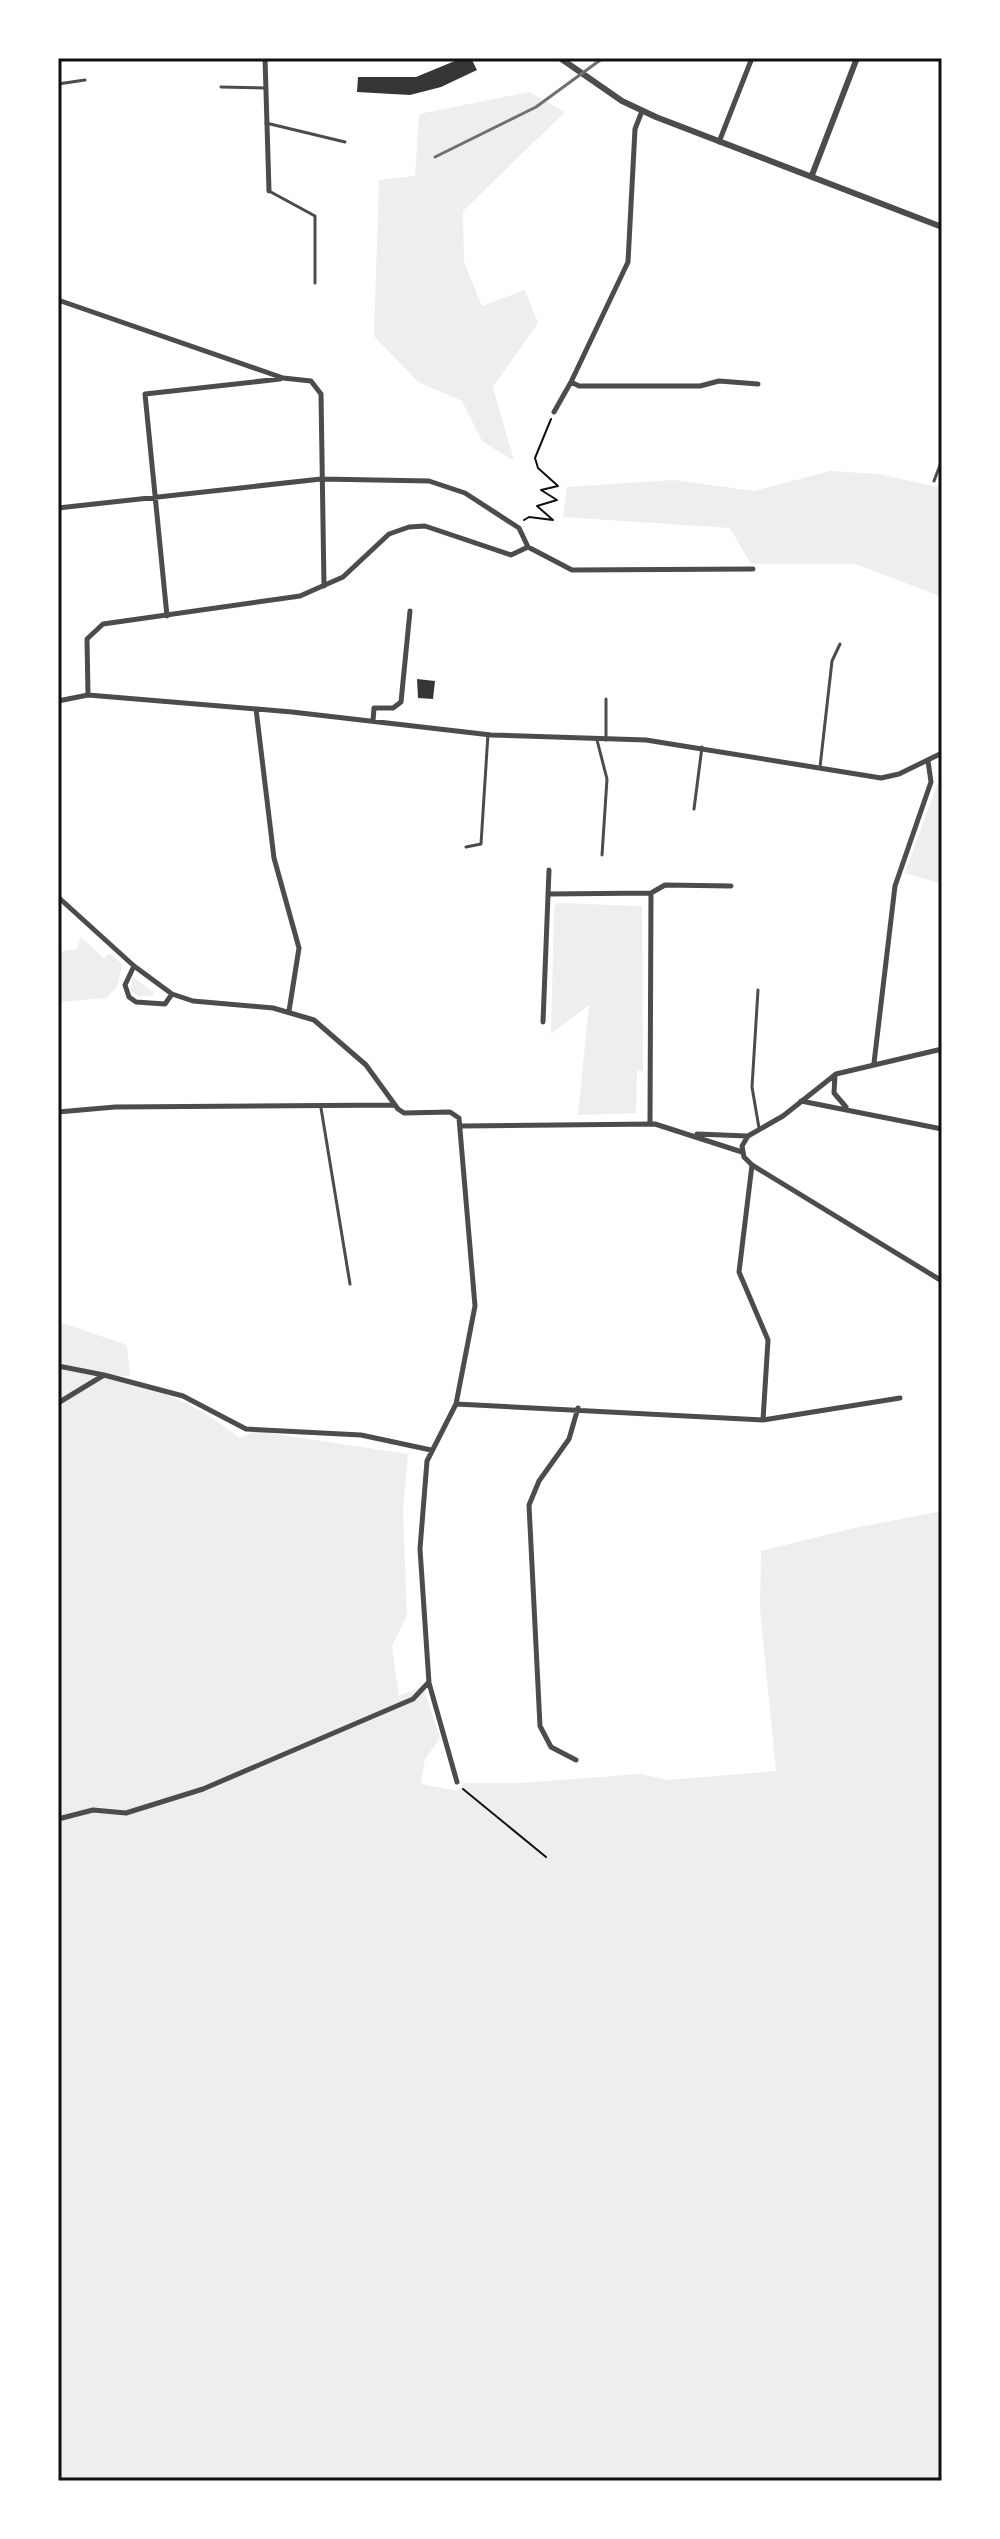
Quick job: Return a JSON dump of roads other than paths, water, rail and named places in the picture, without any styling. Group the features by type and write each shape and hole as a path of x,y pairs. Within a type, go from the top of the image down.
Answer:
{"street":[{"path":"265,58 269,191"},
{"path":"560,58 642,111 942,227"},
{"path":"719,142 752,58"},
{"path":"812,175 857,58"},
{"path":"554,412 628,262 635,129 642,111"},
{"path":"58,300 283,378"},
{"path":"167,616 145,394 283,378 311,381 321,394 324,586"},
{"path":"571,382 579,386 639,388 700,386 719,381 758,384"},
{"path":"58,508 321,479 429,481 465,493 519,528 528,547 572,570 753,569"},
{"path":"88,695 87,639 92,631 103,624 300,596 343,577 389,534 409,527 425,526 511,555 528,547"},
{"path":"373,721 374,708 393,708 401,702 410,611"},
{"path":"58,701 88,695 488,734 646,740 881,778 942,753"},
{"path":"256,709 274,858 299,948 289,1011"},
{"path":"874,1063 895,886 931,782 927,761"},
{"path":"543,1022 549,870"},
{"path":"548,894 651,893 665,885 731,886"},
{"path":"650,1124 653,1061 651,893"},
{"path":"58,897 134,966 172,994 193,1001 289,1011 314,1020 377,1076 395,1105 404,1113 455,1114 462,1126 476,1294 456,1404 431,1450 420,1512 429,1683 457,1782"},
{"path":"134,966 125,985 129,997 136,1002 165,1004 172,994"},
{"path":"686,1133 748,1136 760,1132 836,1074 942,1049"},
{"path":"836,1074 834,1093 837,1100 851,1109"},
{"path":"801,1101 806,1105 851,1109 942,1129"},
{"path":"58,1112 115,1107 321,1108 395,1105"},
{"path":"462,1126 650,1124 742,1149 752,1165 942,1281"},
{"path":"742,1149 748,1136"},
{"path":"752,1165 739,1272 768,1340 763,1420"},
{"path":"58,1366 183,1396 246,1429 361,1435 431,1450"},
{"path":"58,1403 104,1375"},
{"path":"456,1404 763,1420 900,1398"},
{"path":"576,1760 551,1747 540,1726 529,1505 539,1481 569,1439 578,1408"},
{"path":"58,1819 93,1810 126,1813 203,1789 413,1699 429,1683"}],"lane":[{"path":"58,84 85,80"},
{"path":"221,87 266,88"},
{"path":"266,123 345,142"},
{"path":"269,191 315,216 315,283"},
{"path":"934,481 942,460"},
{"path":"820,767 832,661 840,644"},
{"path":"606,699 606,740"},
{"path":"466,847 481,844 488,734"},
{"path":"597,740 607,779 602,855"},
{"path":"694,809 702,747"},
{"path":"758,990 752,1087 760,1132"},
{"path":"321,1108 350,1284"}],"railway":[{"path":"435,157 536,107 603,58"}]}
